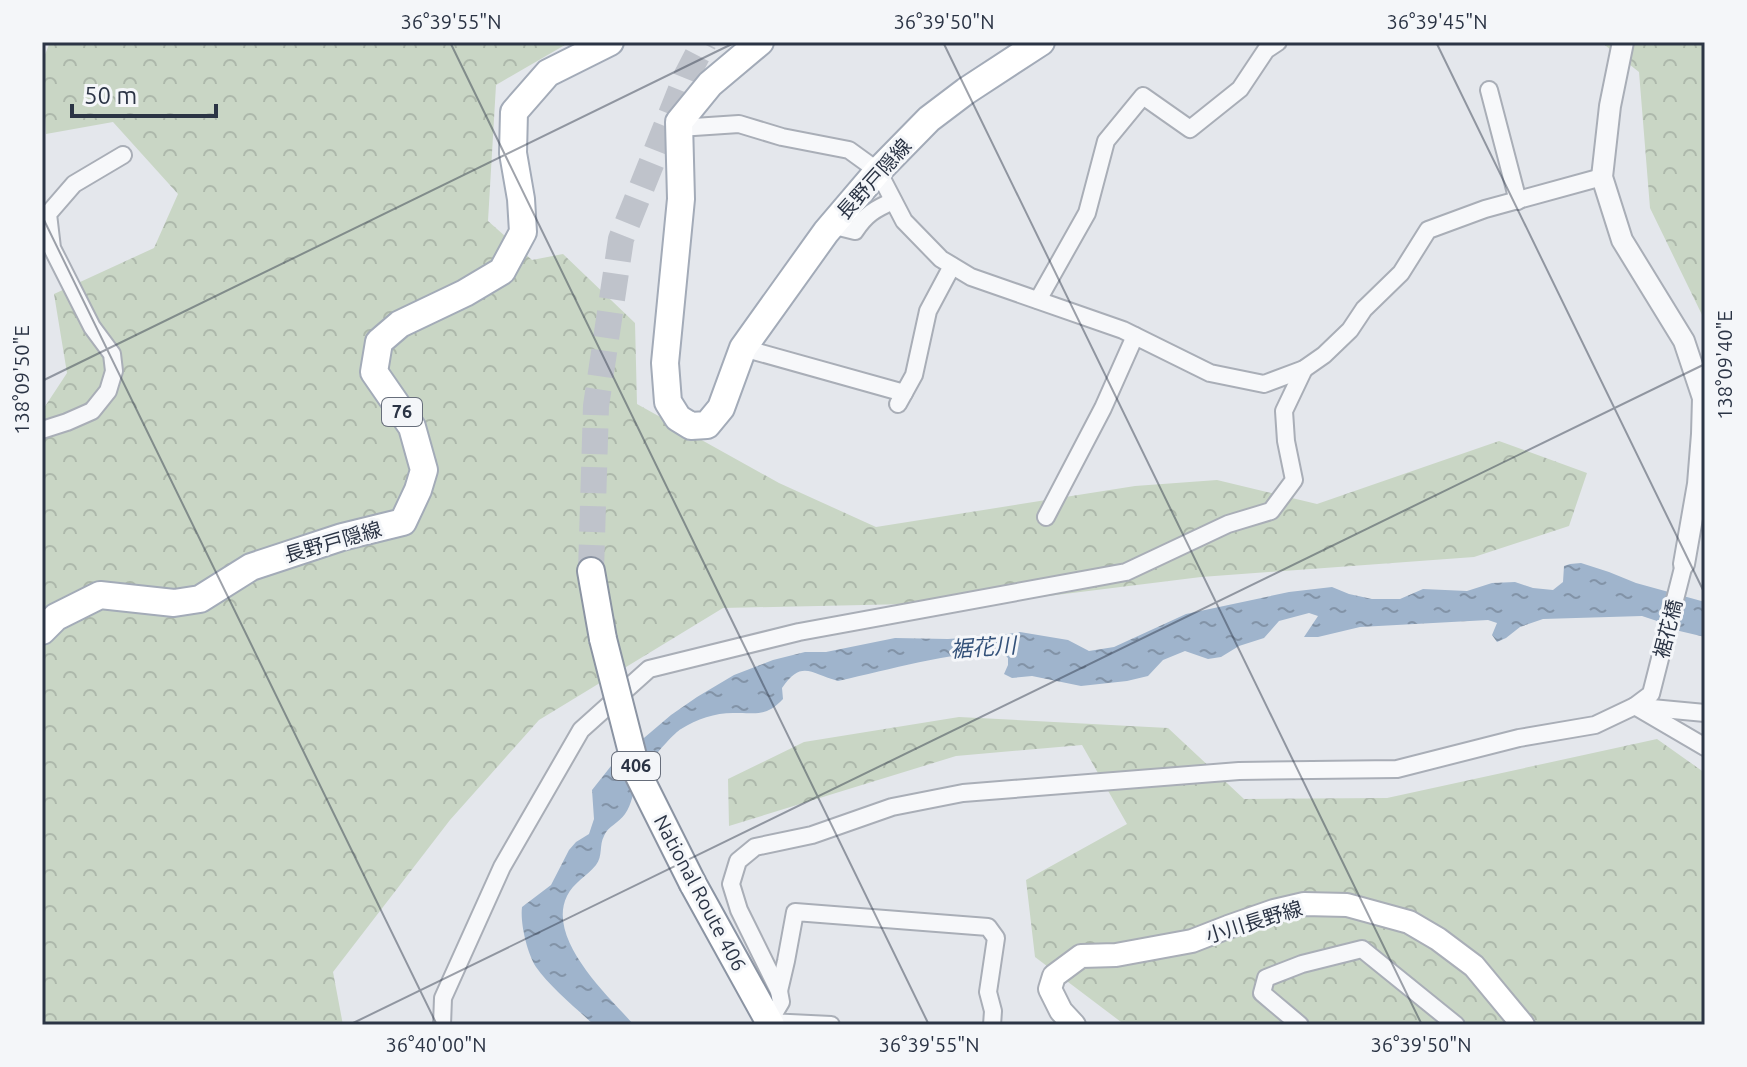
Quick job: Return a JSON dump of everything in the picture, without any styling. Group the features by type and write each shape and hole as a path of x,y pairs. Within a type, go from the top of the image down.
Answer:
{"main road":[{"name":"長野戸隠線","path":"42,631 56,617 100,595 174,603 200,599 251,567 342,537 403,522 424,470 412,427 374,372 379,342 400,324 465,293 502,271 523,232 513,153 514,112 548,73 610,42"},
{"path":"679,128 679,122 710,84 760,42"},
{"name":"長野戸隠線","path":"679,128 681,199 665,363 668,402 678,418 691,426 707,425 721,408 743,348 831,225 878,171 929,119 1041,42"},
{"name":"National Route 406","path":"591,571 603,639 637,772 693,884 770,1024"},
{"name":"小川長野線","path":"1074,1025 1061,1011 1050,989 1054,976 1081,956 1116,955 1192,941 1304,904 1347,905 1409,922 1474,966 1520,1024"}],"street":[{"path":"1038,300 1087,213 1106,141 1143,96 1190,129 1240,89 1266,50 1278,42"},
{"path":"1623,42 1610,106 1602,177 1622,240 1684,341 1703,398 1698,484 1684,564"},
{"path":"1489,90 1518,201"},
{"path":"679,128 739,124 792,139 849,150 878,171 904,221 941,259 971,277 1123,330 1210,373 1264,384 1304,369 1324,355 1401,273 1428,230 1485,209 1602,177"},
{"path":"42,430 92,411 108,391 114,371 112,354 92,327 52,248 48,214 74,184 123,155"},
{"path":"831,225 855,231 863,217 893,201"},
{"path":"743,348 901,399 914,375 928,311 952,266"},
{"path":"1046,517 1103,408 1135,336"},
{"path":"442,1025 443,998 502,867 581,730 649,669 799,632 1126,572 1228,524 1271,511 1294,480 1284,411 1304,369"},
{"name":"裾花橋","path":"1635,706 1651,694 1684,564"},
{"path":"831,1025 770,1024 781,1002 779,991 739,910 731,884 738,861 755,847 812,835 892,807 963,793 1239,771 1397,769 1519,738 1595,725 1635,706 1705,713"},
{"path":"1635,706 1705,747"},
{"path":"779,991 795,912 988,927 996,938 988,992 993,1011 992,1025"},
{"path":"1300,1025 1262,993 1266,978 1302,964 1362,949 1456,1025"}],"green space":[{"path":"50,42 570,42 496,85 488,221 532,260 563,254 635,323 637,404 779,483 876,527 1135,486 1217,480 1317,504 1499,441 1587,473 1569,526 1474,557 1201,577 1000,602 723,608 539,720 450,820 333,972 343,1025 42,1025 42,411 67,373 54,294 154,248 178,194 113,122 46,134 42,62"},
{"path":"1601,42 1705,42 1705,321 1650,208 1639,72"},
{"path":"959,717 1168,728 1244,799 1387,798 1657,739 1705,773 1705,1025 1125,1025 1035,957 1026,880 1127,824 1082,745 956,756 729,826 728,779 804,742"}],"water":[{"name":"裾花川","path":"1581,563 1636,583 1705,602 1705,637 1671,629 1669,625 1642,616 1543,619 1520,627 1497,642 1492,635 1497,623 1488,620 1360,627 1318,637 1304,637 1318,616 1309,613 1279,621 1264,638 1239,646 1221,657 1208,659 1185,651 1163,660 1148,676 1127,681 1081,686 1032,676 1012,678 1004,674 1008,658 1001,651 939,658 838,681 814,672 801,671 789,679 782,688 783,699 771,709 760,713 713,715 677,732 641,775 623,817 604,836 596,865 567,896 563,913 572,948 596,983 634,1025 594,1025 548,982 530,954 523,929 522,907 551,885 569,850 589,834 594,819 592,790 611,766 697,697 734,675 773,660 895,638 948,639 1020,632 1068,640 1089,651 1114,647 1186,614 1289,592 1332,587 1372,599 1400,599 1423,589 1467,591 1492,583 1515,582 1553,590 1563,582 1564,566"}],"tunnel":[{"path":"591,571 596,406 621,239 686,77 704,42"}]}
